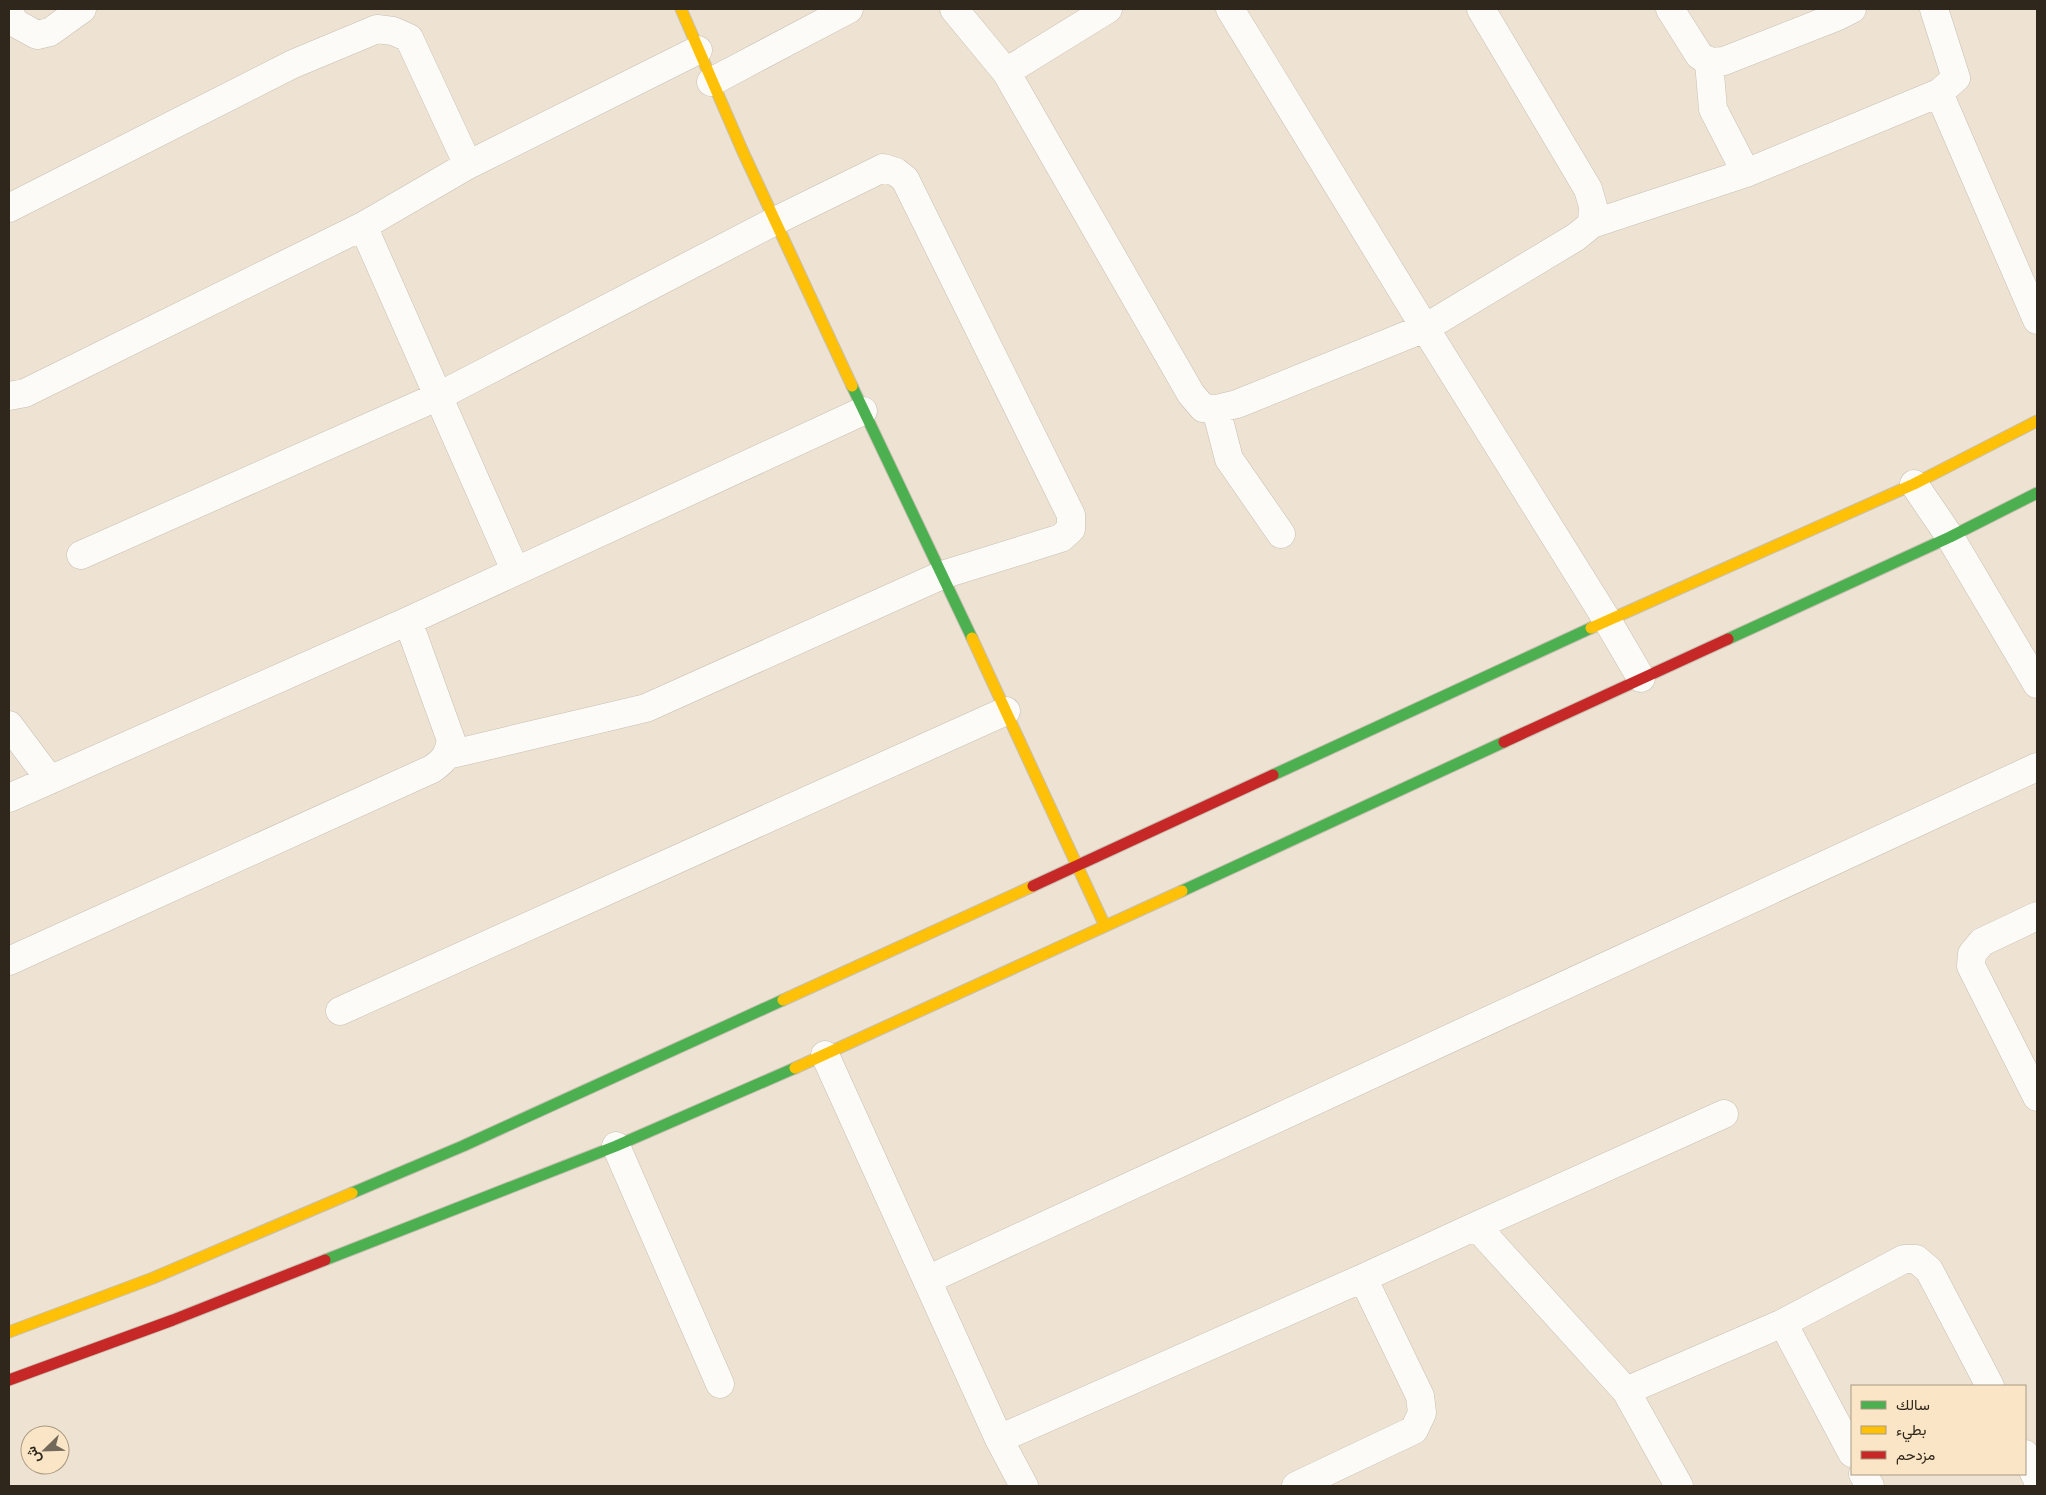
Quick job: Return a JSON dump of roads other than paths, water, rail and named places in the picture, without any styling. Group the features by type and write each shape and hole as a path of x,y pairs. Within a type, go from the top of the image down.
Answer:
{"street":[{"path":"9,12 15,23 36,36 50,32 82,9"},
{"path":"681,9 710,82 1105,926"},
{"path":"710,82 849,9"},
{"path":"954,9 1006,72 1192,394 1203,408 1216,409 1237,404 1425,328 1576,237 1592,224 1746,173 1939,93 1956,78 1934,9"},
{"path":"1006,72 1108,9"},
{"path":"1230,9 1641,678"},
{"path":"1481,9 1588,189 1593,206 1592,224"},
{"path":"1670,9 1699,55 1710,62 1724,61 1840,12"},
{"path":"10,206 293,64 378,19 393,31 408,38 468,165"},
{"path":"9,396 25,393 363,226 468,165 698,50"},
{"path":"1710,62 1713,109 1746,173"},
{"path":"1939,93 2037,320"},
{"path":"81,555 439,396 775,221 883,168 896,172 905,180 1071,515 1071,529 1061,538 942,575 646,708 448,755"},
{"path":"363,226 514,570"},
{"path":"1216,409 1229,458 1281,534"},
{"path":"9,798 408,621 514,570 863,411"},
{"path":"9,1332 153,1278 463,1146 1077,866 1607,620 1914,484 2037,421"},
{"path":"1914,484 1950,537 2037,684"},
{"path":"9,1380 173,1320 616,1146 825,1055 1950,537 2037,493"},
{"path":"9,961 432,769 443,762 448,755 451,740 408,621"},
{"path":"340,1011 1006,711"},
{"path":"9,725 50,780"},
{"path":"927,1280 2037,768"},
{"path":"2037,916 1982,942 1972,954 1972,966 2037,1097"},
{"path":"825,1055 999,1439 1024,1486"},
{"path":"999,1439 1363,1278 1724,1114"},
{"path":"616,1146 720,1384"},
{"path":"1476,1226 1626,1391 1679,1486"},
{"path":"1626,1391 1783,1323 1904,1259 1916,1259 1929,1270 1989,1385"},
{"path":"1296,1486 1414,1430 1422,1413 1420,1396 1363,1278"},
{"path":"1783,1323 1851,1452"},
{"path":"2026,1456 2037,1479"},
{"path":"1864,1475 1870,1486"}]}
